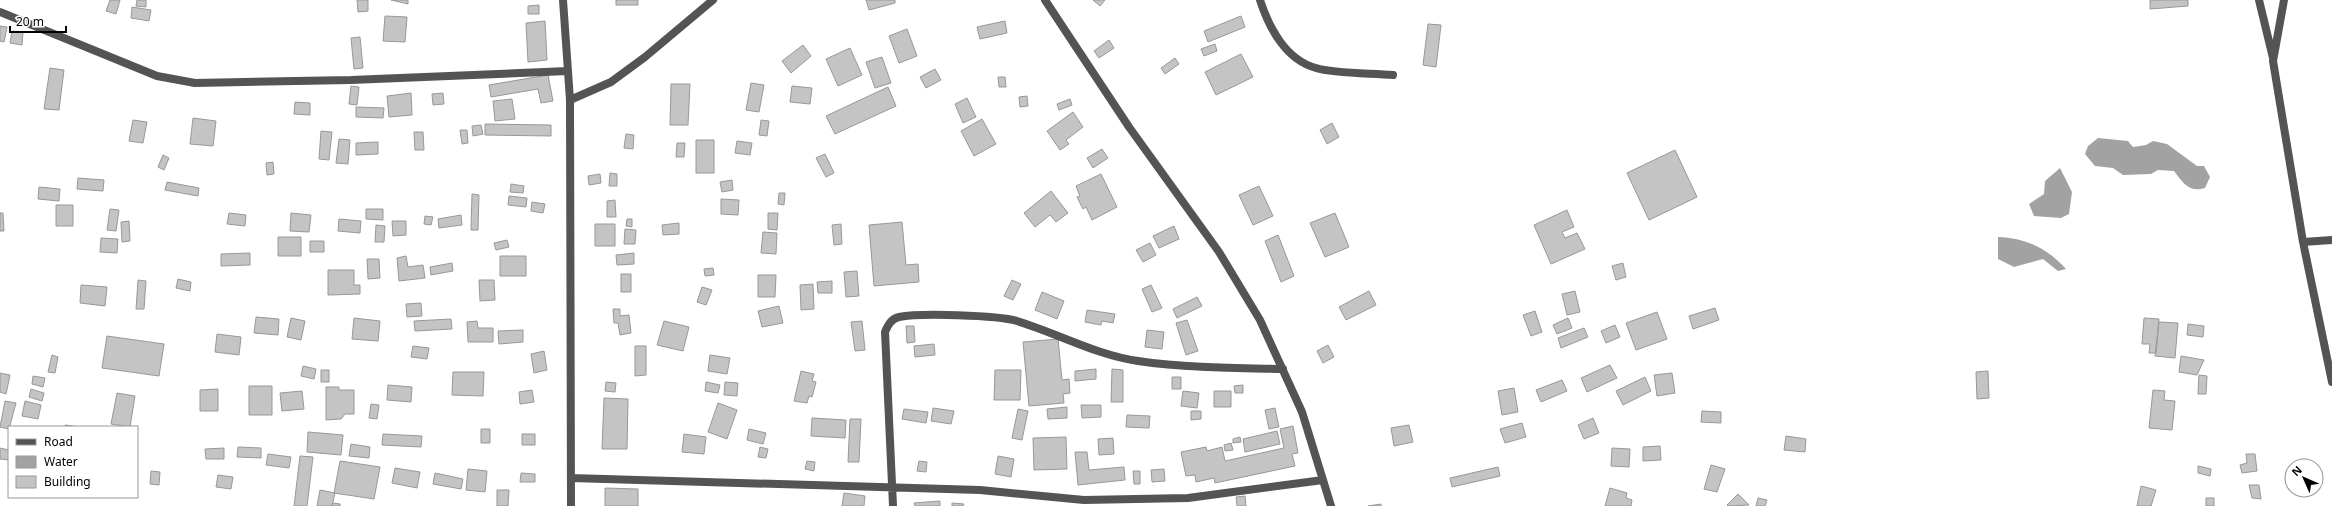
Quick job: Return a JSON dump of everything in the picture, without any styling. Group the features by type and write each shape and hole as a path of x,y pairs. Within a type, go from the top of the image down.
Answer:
{"street":[{"path":"563,0 570,100 571,506"},
{"path":"570,100 611,82 645,57 713,0"},
{"path":"1045,0 1129,127 1219,252 1260,320 1302,412 1331,506"},
{"path":"1260,0 1267,22 1295,59 1316,69 1393,75"},
{"path":"2259,0 2273,61 2303,242 2332,382"},
{"path":"2273,61 2284,0"},
{"path":"0,12 157,76 195,83 351,80 568,71"},
{"path":"2303,242 2332,240"},
{"path":"893,506 885,332 889,322 898,317 954,315 1015,320 1091,349 1136,361 1214,368 1283,369"},
{"path":"571,478 892,486 980,490 1084,500 1188,498 1323,480"}],"water":[{"path":"2098,138 2128,141 2133,147 2146,145 2153,141 2167,144 2197,166 2204,166 2210,177 2205,188 2195,189 2187,186 2174,171 2158,170 2151,174 2123,175 2113,168 2095,166 2085,154 2088,146"},
{"path":"2060,168 2072,192 2069,214 2061,218 2034,216 2029,204 2044,194 2045,181"},
{"path":"1998,237 2018,239 2044,250 2066,269 2058,271 2043,259 2014,267 1998,259"}],"building":[{"path":"110,0 120,0 116,14 106,11"},
{"path":"137,0 146,0 146,7 136,6"},
{"path":"357,0 368,0 368,11 358,12"},
{"path":"391,0 408,0 408,4"},
{"path":"616,0 638,0 638,5 616,5"},
{"path":"866,0 895,0 895,3 869,10"},
{"path":"1093,0 1105,0 1100,6"},
{"path":"2150,0 2188,0 2188,6 2150,9"},
{"path":"539,5 539,14 528,14 528,6"},
{"path":"132,7 151,10 149,21 131,18"},
{"path":"385,16 407,17 405,42 383,41"},
{"path":"1241,16 1245,27 1208,42 1204,31"},
{"path":"545,21 547,60 528,62 526,23"},
{"path":"1005,21 1007,33 980,39 977,27"},
{"path":"1428,24 1441,25 1436,67 1423,65"},
{"path":"0,26 7,27 4,42 0,41"},
{"path":"907,29 917,56 899,63 889,36"},
{"path":"12,31 23,32 22,45 10,43"},
{"path":"360,37 363,68 354,69 351,38"},
{"path":"1109,40 1114,48 1099,58 1094,51"},
{"path":"1215,44 1217,51 1204,56 1201,49"},
{"path":"803,45 811,56 791,73 782,61"},
{"path":"850,48 862,75 838,86 826,59"},
{"path":"1241,54 1253,77 1216,95 1205,72"},
{"path":"882,57 891,83 875,88 866,62"},
{"path":"1175,58 1179,64 1165,74 1161,68"},
{"path":"50,68 64,70 59,110 44,109"},
{"path":"935,69 941,80 926,88 920,77"},
{"path":"548,75 553,101 541,103 538,89 491,97 489,85"},
{"path":"998,77 1005,77 1006,87 999,87"},
{"path":"751,83 764,85 759,112 746,110"},
{"path":"671,84 690,84 688,125 670,125"},
{"path":"351,86 359,87 357,105 349,104"},
{"path":"792,86 812,88 810,104 790,102"},
{"path":"888,87 896,106 835,134 826,116"},
{"path":"411,93 412,115 389,117 387,96"},
{"path":"443,93 444,104 433,105 432,94"},
{"path":"1027,96 1028,106 1020,107 1019,97"},
{"path":"967,98 976,117 963,123 955,104"},
{"path":"512,99 515,119 495,121 493,101"},
{"path":"1070,99 1072,105 1059,110 1057,104"},
{"path":"295,102 310,103 310,115 294,114"},
{"path":"356,107 384,108 383,118 356,117"},
{"path":"1073,112 1083,127 1066,140 1069,144 1060,150 1047,131"},
{"path":"193,118 216,121 213,146 190,144"},
{"path":"982,119 996,144 974,156 961,131"},
{"path":"133,120 147,122 143,143 129,141"},
{"path":"761,120 769,121 767,136 759,135"},
{"path":"1332,123 1339,137 1327,144 1320,130"},
{"path":"485,124 551,125 551,136 485,135"},
{"path":"481,125 483,134 473,136 472,126"},
{"path":"460,130 467,130 468,143 462,144"},
{"path":"321,131 332,132 329,160 319,159"},
{"path":"414,132 423,132 424,150 415,150"},
{"path":"626,134 634,135 633,149 624,148"},
{"path":"339,139 350,140 348,164 336,163"},
{"path":"696,140 714,140 714,173 696,173"},
{"path":"737,141 752,143 750,155 735,153"},
{"path":"378,142 378,154 356,155 356,143"},
{"path":"677,143 685,143 684,157 676,157"},
{"path":"1102,149 1108,158 1093,168 1087,158"},
{"path":"1675,150 1697,197 1649,220 1627,173"},
{"path":"825,154 834,173 826,177 816,158"},
{"path":"163,155 169,158 164,170 158,167"},
{"path":"273,162 274,174 267,175 266,163"},
{"path":"610,173 617,174 617,186 609,186"},
{"path":"600,174 601,183 589,185 588,176"},
{"path":"1101,174 1117,207 1092,220 1086,207 1083,209 1077,197 1080,196 1076,186"},
{"path":"78,178 104,180 103,191 77,189"},
{"path":"732,180 733,190 722,192 720,182"},
{"path":"167,182 199,188 198,196 165,190"},
{"path":"511,184 524,186 523,193 510,192"},
{"path":"1259,186 1273,216 1253,225 1239,195"},
{"path":"39,187 60,189 59,201 38,199"},
{"path":"1051,191 1068,213 1056,222 1050,215 1035,227 1024,213"},
{"path":"779,193 785,193 784,205 778,204"},
{"path":"472,194 479,195 478,230 471,230"},
{"path":"509,196 527,198 526,207 508,205"},
{"path":"721,199 739,200 738,215 721,214"},
{"path":"615,200 616,217 607,217 607,201"},
{"path":"532,202 545,204 543,213 531,211"},
{"path":"56,205 73,205 73,226 56,226"},
{"path":"110,209 119,210 116,231 107,230"},
{"path":"366,209 383,209 383,220 366,219"},
{"path":"1567,210 1574,227 1562,232 1565,238 1577,233 1585,249 1551,264 1534,225"},
{"path":"0,213 3,213 4,231 0,231"},
{"path":"229,213 246,215 245,226 227,224"},
{"path":"291,213 311,215 309,232 290,231"},
{"path":"768,213 778,213 777,230 768,229"},
{"path":"1335,213 1349,247 1325,257 1310,223"},
{"path":"461,215 462,225 439,228 438,219"},
{"path":"425,216 433,217 431,225 424,224"},
{"path":"339,219 361,221 360,233 338,231"},
{"path":"627,219 632,219 632,227 626,226"},
{"path":"129,221 130,241 122,242 121,222"},
{"path":"392,221 406,221 406,235 393,236"},
{"path":"902,222 906,265 918,264 919,282 874,286 869,225"},
{"path":"679,223 679,234 663,235 662,225"},
{"path":"595,224 615,224 615,246 595,246"},
{"path":"841,224 842,244 834,245 832,225"},
{"path":"376,225 385,226 384,242 375,242"},
{"path":"1174,226 1179,239 1159,248 1153,236"},
{"path":"625,229 636,230 635,244 624,244"},
{"path":"763,232 777,233 776,254 761,253"},
{"path":"1278,235 1294,276 1281,282 1265,241"},
{"path":"278,237 301,237 301,256 278,256"},
{"path":"101,238 118,239 117,253 100,252"},
{"path":"507,240 509,247 496,250 494,243"},
{"path":"310,241 324,241 324,252 310,252"},
{"path":"1150,243 1156,255 1143,262 1136,250"},
{"path":"250,253 250,265 221,266 221,254"},
{"path":"634,253 634,264 617,265 616,255"},
{"path":"406,256 408,267 423,265 425,278 399,281 397,258"},
{"path":"500,256 526,256 526,276 500,276"},
{"path":"367,259 379,259 380,278 368,279"},
{"path":"452,263 453,271 431,275 430,267"},
{"path":"1623,263 1626,277 1616,280 1612,266"},
{"path":"713,268 714,275 705,276 704,269"},
{"path":"328,270 354,270 354,285 360,285 360,294 328,295"},
{"path":"857,271 859,296 846,297 844,272"},
{"path":"621,274 631,274 631,292 621,292"},
{"path":"758,275 776,275 775,297 758,297"},
{"path":"178,279 191,282 190,291 176,288"},
{"path":"138,280 146,281 144,309 136,309"},
{"path":"479,280 494,280 495,300 480,301"},
{"path":"1012,280 1021,284 1013,300 1004,296"},
{"path":"832,281 832,293 818,293 817,282"},
{"path":"813,284 814,309 801,310 800,285"},
{"path":"81,285 107,287 105,306 80,303"},
{"path":"1151,285 1162,308 1152,312 1142,289"},
{"path":"702,287 712,290 706,305 697,302"},
{"path":"1369,291 1376,305 1346,320 1339,307"},
{"path":"1575,291 1580,312 1567,315 1562,294"},
{"path":"1042,292 1064,301 1057,319 1035,310"},
{"path":"1197,297 1202,306 1177,318 1173,309"},
{"path":"421,303 422,316 407,317 406,304"},
{"path":"779,306 783,323 762,327 758,311"},
{"path":"1715,308 1719,320 1693,329 1689,316"},
{"path":"613,309 620,309 620,316 629,315 631,333 620,335 618,323 614,323"},
{"path":"1087,310 1115,314 1113,323 1102,321 1101,325 1085,322"},
{"path":"1535,311 1542,332 1531,336 1523,315"},
{"path":"1657,312 1667,339 1636,350 1626,323"},
{"path":"256,317 279,319 278,335 254,333"},
{"path":"291,318 305,321 301,340 287,337"},
{"path":"354,318 380,321 378,341 352,339"},
{"path":"1568,318 1572,328 1557,334 1553,325"},
{"path":"2144,318 2159,319 2156,353 2149,353 2150,344 2142,344"},
{"path":"451,319 452,329 415,331 414,321"},
{"path":"1187,320 1198,351 1186,355 1176,323"},
{"path":"477,321 478,328 493,328 493,342 468,342 467,322"},
{"path":"664,321 689,327 683,351 657,345"},
{"path":"862,321 865,350 855,351 851,322"},
{"path":"2159,322 2178,323 2175,358 2155,356"},
{"path":"2188,324 2204,326 2203,337 2187,335"},
{"path":"1615,325 1620,337 1606,343 1601,331"},
{"path":"906,326 914,326 915,342 907,343"},
{"path":"1584,328 1588,337 1561,348 1558,338"},
{"path":"523,330 523,342 499,344 498,331"},
{"path":"1147,330 1164,332 1162,349 1145,347"},
{"path":"217,334 241,337 239,355 215,352"},
{"path":"107,336 164,344 159,376 102,368"},
{"path":"1058,339 1062,380 1069,379 1070,393 1063,394 1064,403 1029,406 1023,342"},
{"path":"934,344 935,355 915,357 914,346"},
{"path":"1328,345 1334,357 1323,363 1317,351"},
{"path":"413,346 429,348 427,359 411,357"},
{"path":"635,346 646,346 646,375 635,376"},
{"path":"544,351 547,370 534,373 531,354"},
{"path":"52,355 58,357 55,373 48,372"},
{"path":"710,355 730,358 727,374 708,371"},
{"path":"2181,356 2204,360 2197,375 2179,372"},
{"path":"1610,365 1617,378 1587,392 1581,378"},
{"path":"303,366 316,369 314,379 301,376"},
{"path":"1096,369 1096,379 1075,381 1075,371"},
{"path":"1112,369 1123,370 1123,402 1111,402"},
{"path":"321,370 329,370 329,382 321,382"},
{"path":"995,370 1021,370 1020,400 994,400"},
{"path":"801,371 814,374 812,381 816,382 812,397 809,396 807,403 794,401"},
{"path":"1988,371 1989,398 1977,399 1976,372"},
{"path":"453,372 484,372 483,396 452,395"},
{"path":"0,373 10,375 6,394 0,392"},
{"path":"1672,373 1675,393 1657,396 1654,375"},
{"path":"2199,375 2207,376 2206,394 2198,394"},
{"path":"33,376 45,378 43,387 32,384"},
{"path":"1172,377 1181,377 1181,389 1172,389"},
{"path":"1645,377 1651,391 1623,405 1616,391"},
{"path":"1562,380 1567,391 1541,402 1536,390"},
{"path":"606,382 616,383 615,392 605,391"},
{"path":"706,382 720,385 718,393 705,391"},
{"path":"725,382 738,383 737,396 724,395"},
{"path":"388,385 412,387 411,402 387,400"},
{"path":"1243,385 1243,393 1235,393 1234,386"},
{"path":"249,386 272,386 272,415 249,415"},
{"path":"326,387 339,387 339,390 354,390 354,414 345,414 341,419 326,420"},
{"path":"1514,388 1518,412 1502,415 1498,391"},
{"path":"31,389 44,393 42,401 29,397"},
{"path":"218,389 218,411 200,411 200,390"},
{"path":"532,390 534,402 520,404 519,392"},
{"path":"2153,390 2165,391 2164,400 2175,401 2172,430 2149,428"},
{"path":"302,391 304,409 282,411 280,393"},
{"path":"1183,391 1199,393 1197,408 1181,406"},
{"path":"1214,391 1231,391 1231,407 1214,407"},
{"path":"117,393 135,396 130,426 111,424"},
{"path":"604,398 628,399 627,449 602,449"},
{"path":"5,401 16,403 8,429 0,427"},
{"path":"25,401 41,405 38,419 22,416"},
{"path":"718,403 737,410 727,439 708,432"},
{"path":"371,404 379,405 377,419 369,418"},
{"path":"1081,405 1101,405 1101,417 1082,418"},
{"path":"1067,407 1067,418 1048,419 1047,409"},
{"path":"933,408 954,411 951,424 931,421"},
{"path":"1275,408 1279,427 1269,429 1265,410"},
{"path":"904,409 928,412 926,423 902,419"},
{"path":"1018,409 1028,411 1022,440 1012,438"},
{"path":"1191,411 1201,411 1201,419 1191,420"},
{"path":"1702,411 1721,412 1721,423 1701,422"},
{"path":"1127,415 1150,416 1149,428 1126,427"},
{"path":"812,418 846,420 845,438 811,436"},
{"path":"1593,418 1599,433 1584,439 1578,425"},
{"path":"850,419 861,419 859,462 848,462"},
{"path":"1522,423 1526,437 1505,443 1500,429"},
{"path":"1409,425 1413,442 1394,446 1391,428"},
{"path":"1293,426 1298,453 1292,454 1295,466 1215,483 1214,478 1196,482 1195,475 1186,476 1181,452 1206,447 1207,451 1222,447 1225,461 1284,448 1280,429"},
{"path":"481,429 490,429 490,443 481,443"},
{"path":"749,429 766,433 763,444 747,440"},
{"path":"1277,431 1280,444 1245,452 1243,439"},
{"path":"308,432 343,435 341,455 307,452"},
{"path":"383,434 422,436 421,447 382,445"},
{"path":"522,434 535,434 535,445 522,445"},
{"path":"684,434 706,437 704,454 682,452"},
{"path":"1786,436 1806,439 1805,452 1784,450"},
{"path":"1066,437 1067,469 1034,470 1033,438"},
{"path":"1240,437 1241,442 1233,443 1233,439"},
{"path":"1113,438 1114,454 1099,455 1098,439"},
{"path":"1231,443 1233,450 1225,451 1224,445"},
{"path":"351,444 370,447 369,458 349,456"},
{"path":"1660,446 1661,460 1643,461 1643,447"},
{"path":"238,447 261,448 261,458 237,457"},
{"path":"760,447 768,449 766,458 758,457"},
{"path":"0,448 8,450 8,460 0,459"},
{"path":"224,448 224,459 206,459 205,449"},
{"path":"1612,448 1630,449 1629,467 1611,466"},
{"path":"1075,452 1087,452 1089,470 1124,467 1125,480 1078,485"},
{"path":"268,454 291,457 289,468 266,465"},
{"path":"2246,454 2255,454 2257,471 2242,473 2240,465 2247,463"},
{"path":"300,456 313,457 307,506 294,506"},
{"path":"998,456 1014,459 1011,477 995,474"},
{"path":"340,461 380,467 374,499 334,493"},
{"path":"807,461 815,462 814,471 805,469"},
{"path":"919,461 927,462 926,472 917,471"},
{"path":"1711,465 1725,469 1717,492 1704,489"},
{"path":"2198,466 2211,469 2210,476 2198,473"},
{"path":"1498,467 1500,476 1452,487 1450,478"},
{"path":"395,468 420,472 417,488 392,483"},
{"path":"468,469 487,471 485,492 466,490"},
{"path":"1164,469 1165,481 1152,482 1151,470"},
{"path":"151,471 160,472 159,485 150,484"},
{"path":"1133,471 1140,471 1140,484 1134,484"},
{"path":"435,473 463,479 461,489 433,484"},
{"path":"521,473 535,474 535,482 520,482"},
{"path":"218,475 233,477 231,489 216,487"},
{"path":"2249,485 2259,485 2261,499 2252,498"},
{"path":"2141,486 2156,490 2151,506 2137,506"},
{"path":"605,488 638,489 638,506 605,506"},
{"path":"1610,488 1627,493 1626,498 1632,500 1631,506 1605,506"},
{"path":"320,490 335,493 332,506 317,506"},
{"path":"497,490 509,490 508,506 497,506"},
{"path":"844,493 865,496 864,506 842,506"},
{"path":"1738,494 1749,505 1728,506 1727,505"},
{"path":"1245,496 1246,506 1237,506 1236,497"},
{"path":"1758,498 1767,500 1765,506 1756,506"},
{"path":"2206,498 2214,498 2214,506 2206,506"},
{"path":"940,501 940,506 915,506 914,503"},
{"path":"333,503 340,504 340,506 332,506"},
{"path":"952,503 964,504 963,506 952,506"},
{"path":"1381,504 1381,506 1368,506"}]}
